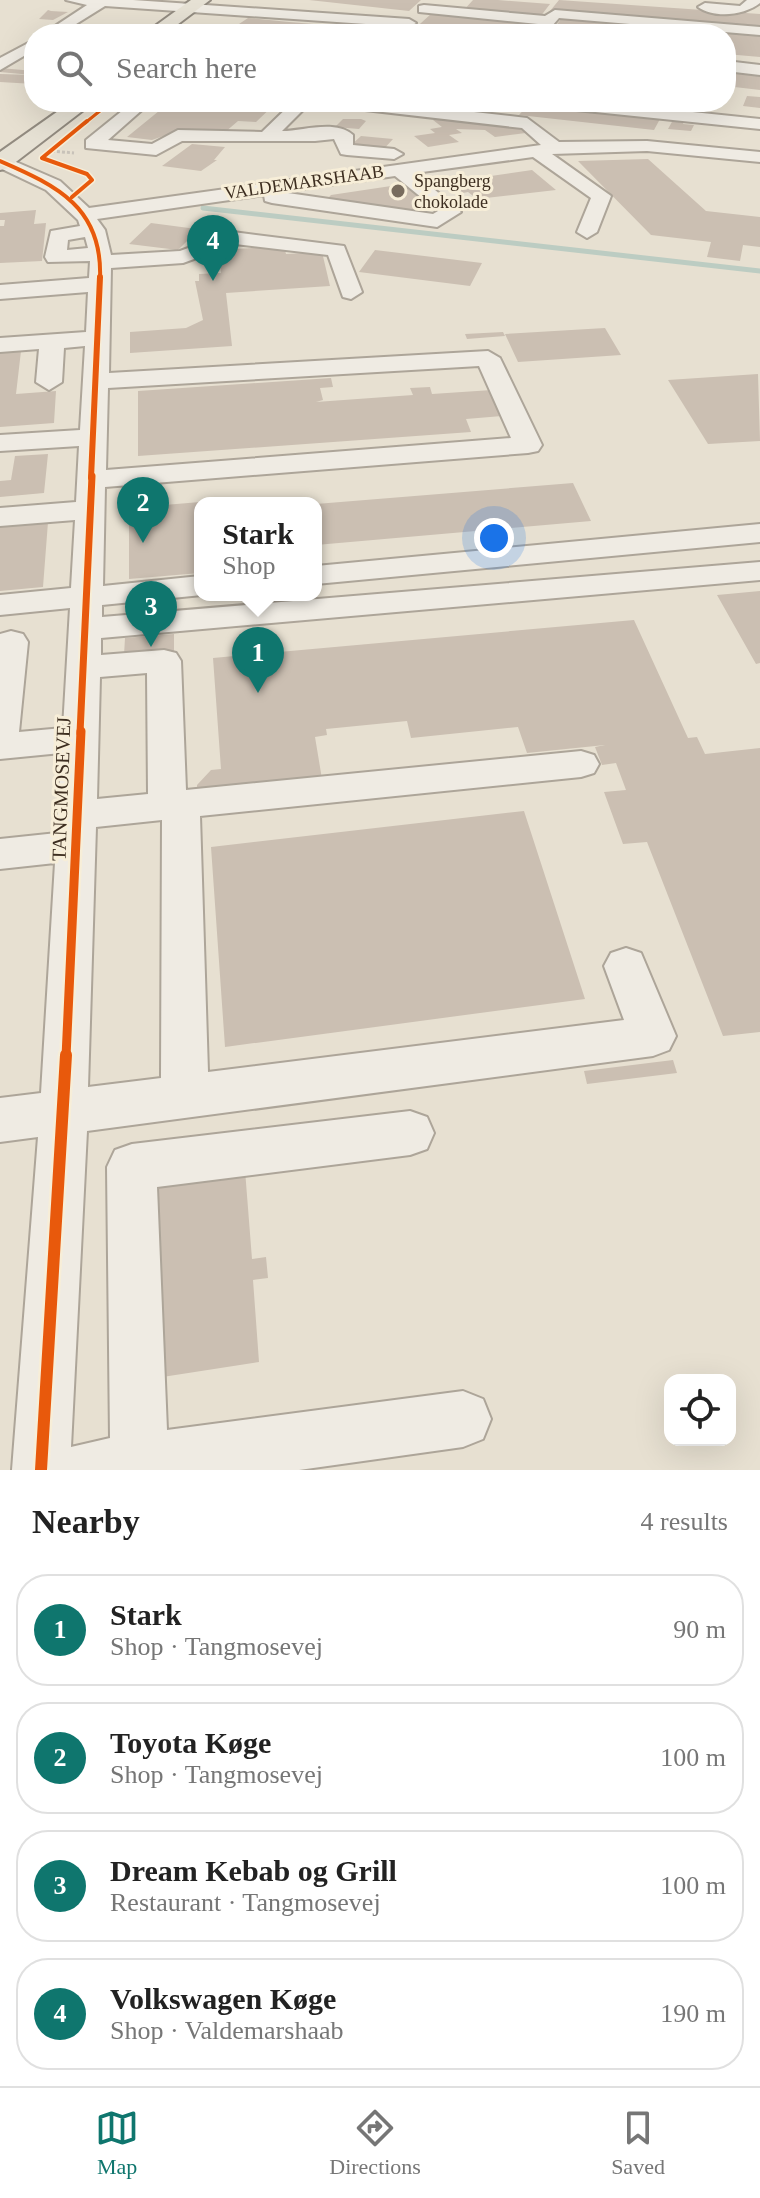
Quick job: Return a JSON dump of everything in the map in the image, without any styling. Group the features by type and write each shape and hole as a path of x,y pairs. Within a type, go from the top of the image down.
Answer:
{"main road":[{"path":"172,24 207,5"},
{"path":"189,24 207,5"},
{"path":"0,157 45,112"},
{"path":"0,157 69,112"}],"street":[{"path":"73,0 207,5 242,13 302,10 376,24"},
{"path":"410,24 434,7 456,0"},
{"path":"743,10 756,0"},
{"path":"66,24 102,2"},
{"path":"682,5 760,12"},
{"path":"434,7 549,21"},
{"path":"227,24 242,13"},
{"path":"546,24 555,14 676,24"},
{"path":"736,29 760,31"},
{"path":"0,46 24,47"},
{"path":"0,65 24,51"},
{"path":"0,65 24,67"},
{"path":"736,67 760,70"},
{"path":"87,149 131,112"},
{"path":"271,137 270,133 292,112"},
{"path":"318,139 337,112"},
{"path":"384,112 424,120 527,123 536,150 601,196 587,232"},
{"path":"709,112 756,117"},
{"path":"87,149 156,150 178,135 318,139 350,175"},
{"path":"231,160 242,153 344,135 342,143 347,150 424,158"},
{"name":"VALDEMARSHAAB","path":"97,249 262,188 397,168 424,158 647,146 760,157"},
{"path":"0,157 72,197 97,249"},
{"path":"262,188 274,199 437,221 451,212 397,168"},
{"path":"305,181 326,206"},
{"path":"0,292 97,249 183,257 233,238 337,250 351,292"},
{"name":"TANGMOSEVEJ","path":"41,1470 64,1112 97,338 97,249"},
{"path":"0,345 97,338"},
{"path":"49,382 52,341"},
{"path":"0,517 89,495 528,445 488,358 95,381"},
{"path":"0,443 92,437"},
{"path":"322,574 760,533"},
{"path":"322,598 760,571"},
{"path":"84,613 194,587"},
{"path":"0,605 84,613 277,601"},
{"path":"0,737 11,642"},
{"path":"81,668 164,661 174,805 185,1097"},
{"path":"0,746 79,739"},
{"path":"0,854 174,805 581,764"},
{"path":"0,1120 653,1036 626,966"},
{"path":"410,1133 132,1167 112,1466 463,1419"}],"path":[{"path":"51,163 42,158 59,141"},
{"path":"47,150 87,149"}],"building":[{"path":"309,0 421,0 409,11"},
{"path":"473,0 550,4 540,17 463,11"},
{"path":"559,0 760,14 760,29 736,27 736,24 550,11"},
{"path":"48,10 68,12 53,20 39,19"},
{"path":"432,13 533,22 531,24 420,24"},
{"path":"248,18 318,24 239,24"},
{"path":"562,18 642,24 557,24"},
{"path":"736,33 760,35 760,57 736,55"},
{"path":"0,68 24,70 24,74 0,72"},
{"path":"736,71 760,73 760,90 736,87"},
{"path":"0,74 24,75 24,83 0,82"},
{"path":"747,96 760,97 760,108 743,106"},
{"path":"158,112 266,112 256,122 238,121 224,133 183,129 152,140 127,137"},
{"path":"522,112 594,112 660,119 654,130 519,115"},
{"path":"463,116 472,123 511,123 526,133 495,137 485,130 456,129 462,133 449,135 459,142 428,147 414,136 435,133 430,129 442,127 433,120"},
{"path":"343,119 366,121 359,129 335,127"},
{"path":"673,120 694,125 691,131 668,129"},
{"path":"361,136 393,139 382,151 349,147"},
{"path":"192,144 225,147 214,160 217,160 201,171 162,166"},
{"path":"648,159 706,211 760,217 760,247 743,245 740,261 707,257 711,242 651,235 578,161"},
{"path":"532,170 556,190 477,199 468,192 463,193 459,189 464,188 456,181"},
{"path":"411,183 440,209 421,212 325,201 331,195"},
{"path":"36,210 34,224 46,223 42,261 0,263 0,226 4,226 5,220 0,220 0,213"},
{"path":"151,223 209,231 201,239 190,238 178,250 129,244"},
{"path":"284,246 286,254 322,252 330,286 226,293 232,346 130,353 130,332 186,328 203,320 195,281 199,281 199,274 221,273 219,250"},
{"path":"375,250 482,263 470,286 359,272"},
{"path":"605,328 621,355 518,362 505,334"},
{"path":"503,332 505,336 467,339 465,334"},
{"path":"21,351 16,394 56,391 54,423 0,427 0,352"},
{"path":"758,374 760,441 708,444 668,380"},
{"path":"331,378 333,387 320,388 323,400 316,402 413,395 410,388 430,387 432,394 492,390 502,416 466,419 471,432 138,456 138,391"},
{"path":"48,454 44,493 0,497 0,481 11,480 15,456"},
{"path":"573,483 591,521 322,544 322,504"},
{"path":"194,503 194,574 129,579 129,508"},
{"path":"48,522 43,587 0,591 0,526"},
{"path":"760,591 760,663 756,664 717,595"},
{"path":"634,620 688,738 697,737 705,754 760,748 760,1032 723,1036 647,842 623,844 604,792 626,790 616,763 602,765 595,747 605,745 527,753 518,727 411,738 407,721 326,729 327,735 315,737 322,779 197,792 197,785 211,770 221,769 213,658"},
{"path":"174,634 174,651 124,655 125,638"},
{"path":"524,811 585,999 225,1047 211,847"},
{"path":"673,1060 677,1073 587,1084 584,1071"},
{"path":"245,1170 252,1259 266,1257 268,1278 253,1280 259,1362 156,1378 154,1183"}],"waterway":[{"path":"203,208 760,271"}],"cycle path":[{"path":"72,197 92,180 87,174 42,158 99,112"},
{"path":"0,161 37,177 67,195 88,220 101,259 64,1112 41,1470"}],"place":[{"name":"Spangberg chokolade","path":"398,191"},
{"name":"Volkswagen Køge","path":"213,281"},
{"name":"Toyota Køge","path":"143,543"},
{"name":"Dream Kebab og Grill","path":"151,647"},
{"name":"Stark","path":"258,693"}]}
